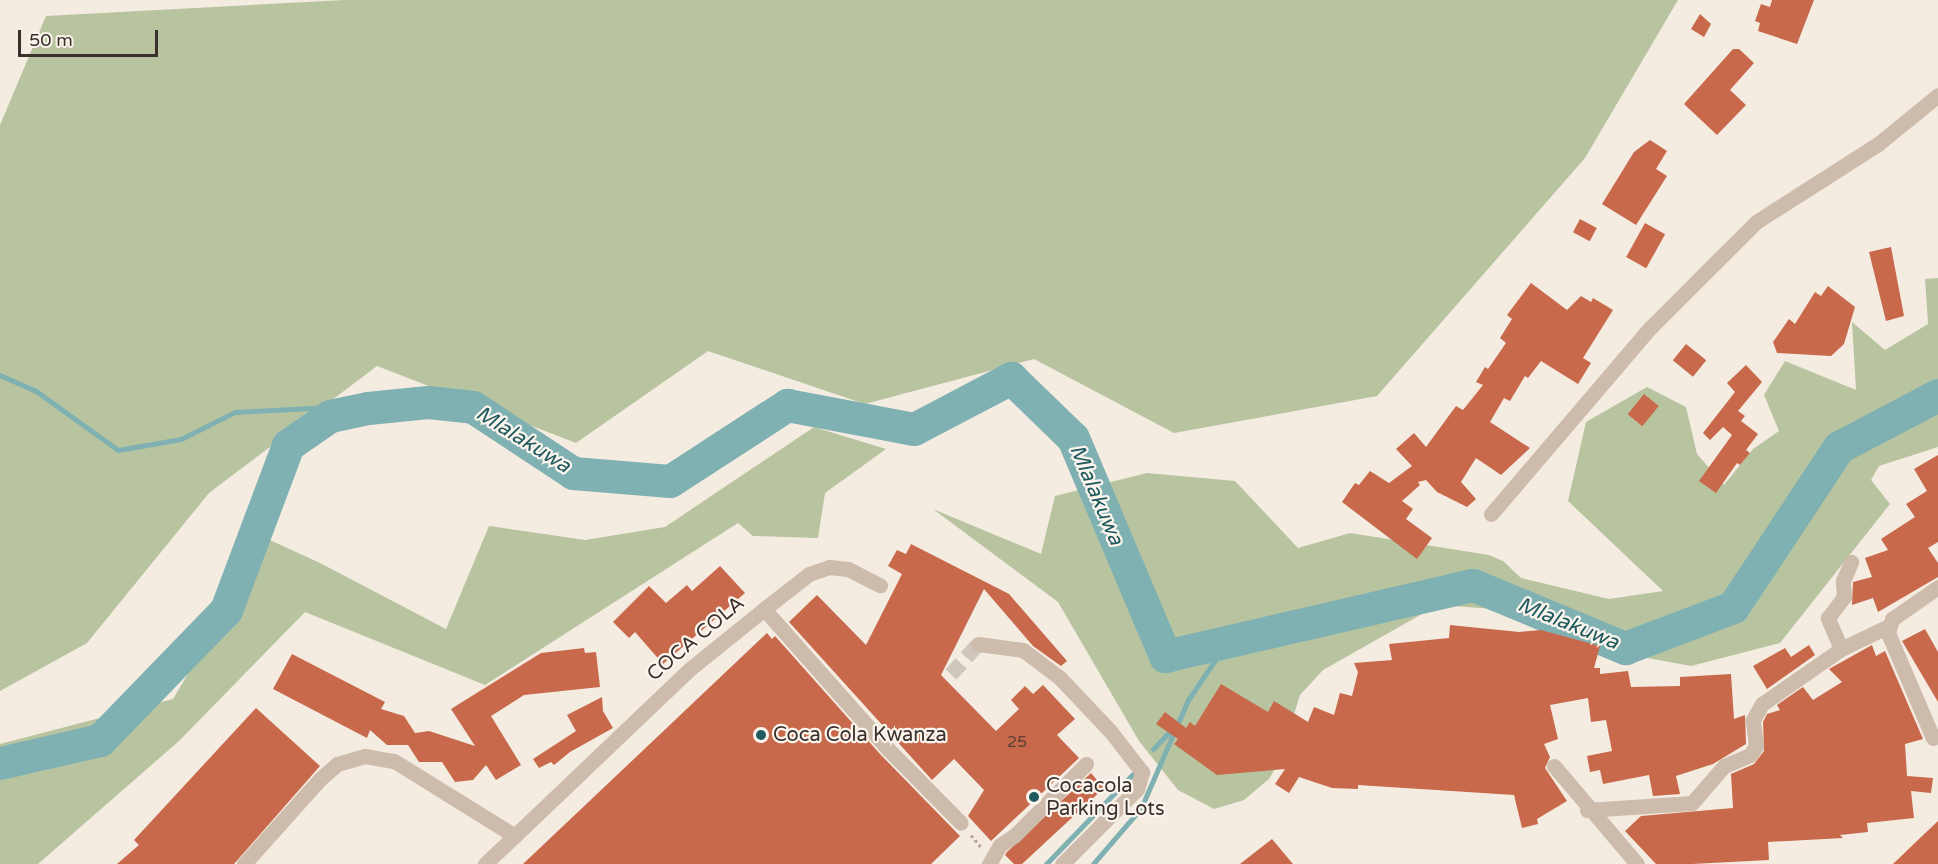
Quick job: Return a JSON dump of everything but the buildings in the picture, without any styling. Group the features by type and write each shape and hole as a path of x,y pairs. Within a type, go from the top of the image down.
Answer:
{"street":[{"path":"1491,514 1650,328 1756,222 1878,144 1938,95"},
{"path":"1842,649 1828,618 1844,597 1843,581 1851,562"},
{"path":"764,609 809,574 829,567 848,569 880,585"},
{"path":"1587,810 1692,803 1724,766 1750,755 1756,746 1753,720 1762,704 1842,649 1889,626 1904,609 1938,587"},
{"name":"COCA COLA","path":"485,864 691,668 764,609 887,748 961,823"},
{"path":"1889,626 1892,648 1910,678 1933,738"},
{"path":"978,644 1023,650 1060,678 1136,761 1142,780 1062,864"},
{"path":"244,864 320,779 337,764 365,756 394,762 515,836"},
{"path":"990,862 1000,845 1014,836 1086,764"},
{"path":"1554,766 1587,810 1637,864"}],"path":[{"path":"961,823 990,862"}],"green space":[{"path":"344,0 1678,0 1585,158 1377,396 1174,433 1034,359 865,404 708,351 576,443 377,366 209,493 87,643 0,691 0,125 46,16"},
{"path":"1938,278 1938,447 1879,466 1871,480 1890,504 1780,643 1691,666 1615,652 1585,634 1540,619 1494,609 1438,605 1323,670 1300,695 1279,762 1269,779 1244,800 1214,809 1178,790 1139,741 1058,602 933,509 1041,554 1055,496 1147,473 1235,481 1298,548 1350,533 1489,555 1503,561 1521,578 1609,599 1663,591 1568,501 1586,422 1647,387 1686,407 1697,454 1724,485 1753,449 1779,431 1764,395 1785,361 1856,390 1852,322 1885,350 1928,324 1925,279"},
{"path":"814,427 886,449 825,493 818,538 753,536 738,523 485,685 305,612 179,741 38,864 0,864 0,744 173,699 226,610 246,529 320,563 446,629 489,526 585,540 665,527"}],"waterway":[{"path":"0,375 36,391 118,450 181,439 235,412 428,402"},
{"name":"Mlalakuwa","path":"0,763 100,740 226,610 288,445 330,416 368,408 428,402 473,407 573,473 670,481 787,405 914,429 1011,378 1073,438 1165,656 1473,585 1625,648 1733,607 1839,447 1938,395"},
{"path":"1093,864 1141,808 1188,700 1228,641"},
{"path":"1153,749 1172,729"},
{"path":"1046,864 1133,774"}],"tunnel":[{"path":"951,674 978,644"}],"place":[{"name":"Coca Cola Kwanza","path":"761,735"},
{"name":"Cocacola Parking Lots","path":"1034,797"}]}
